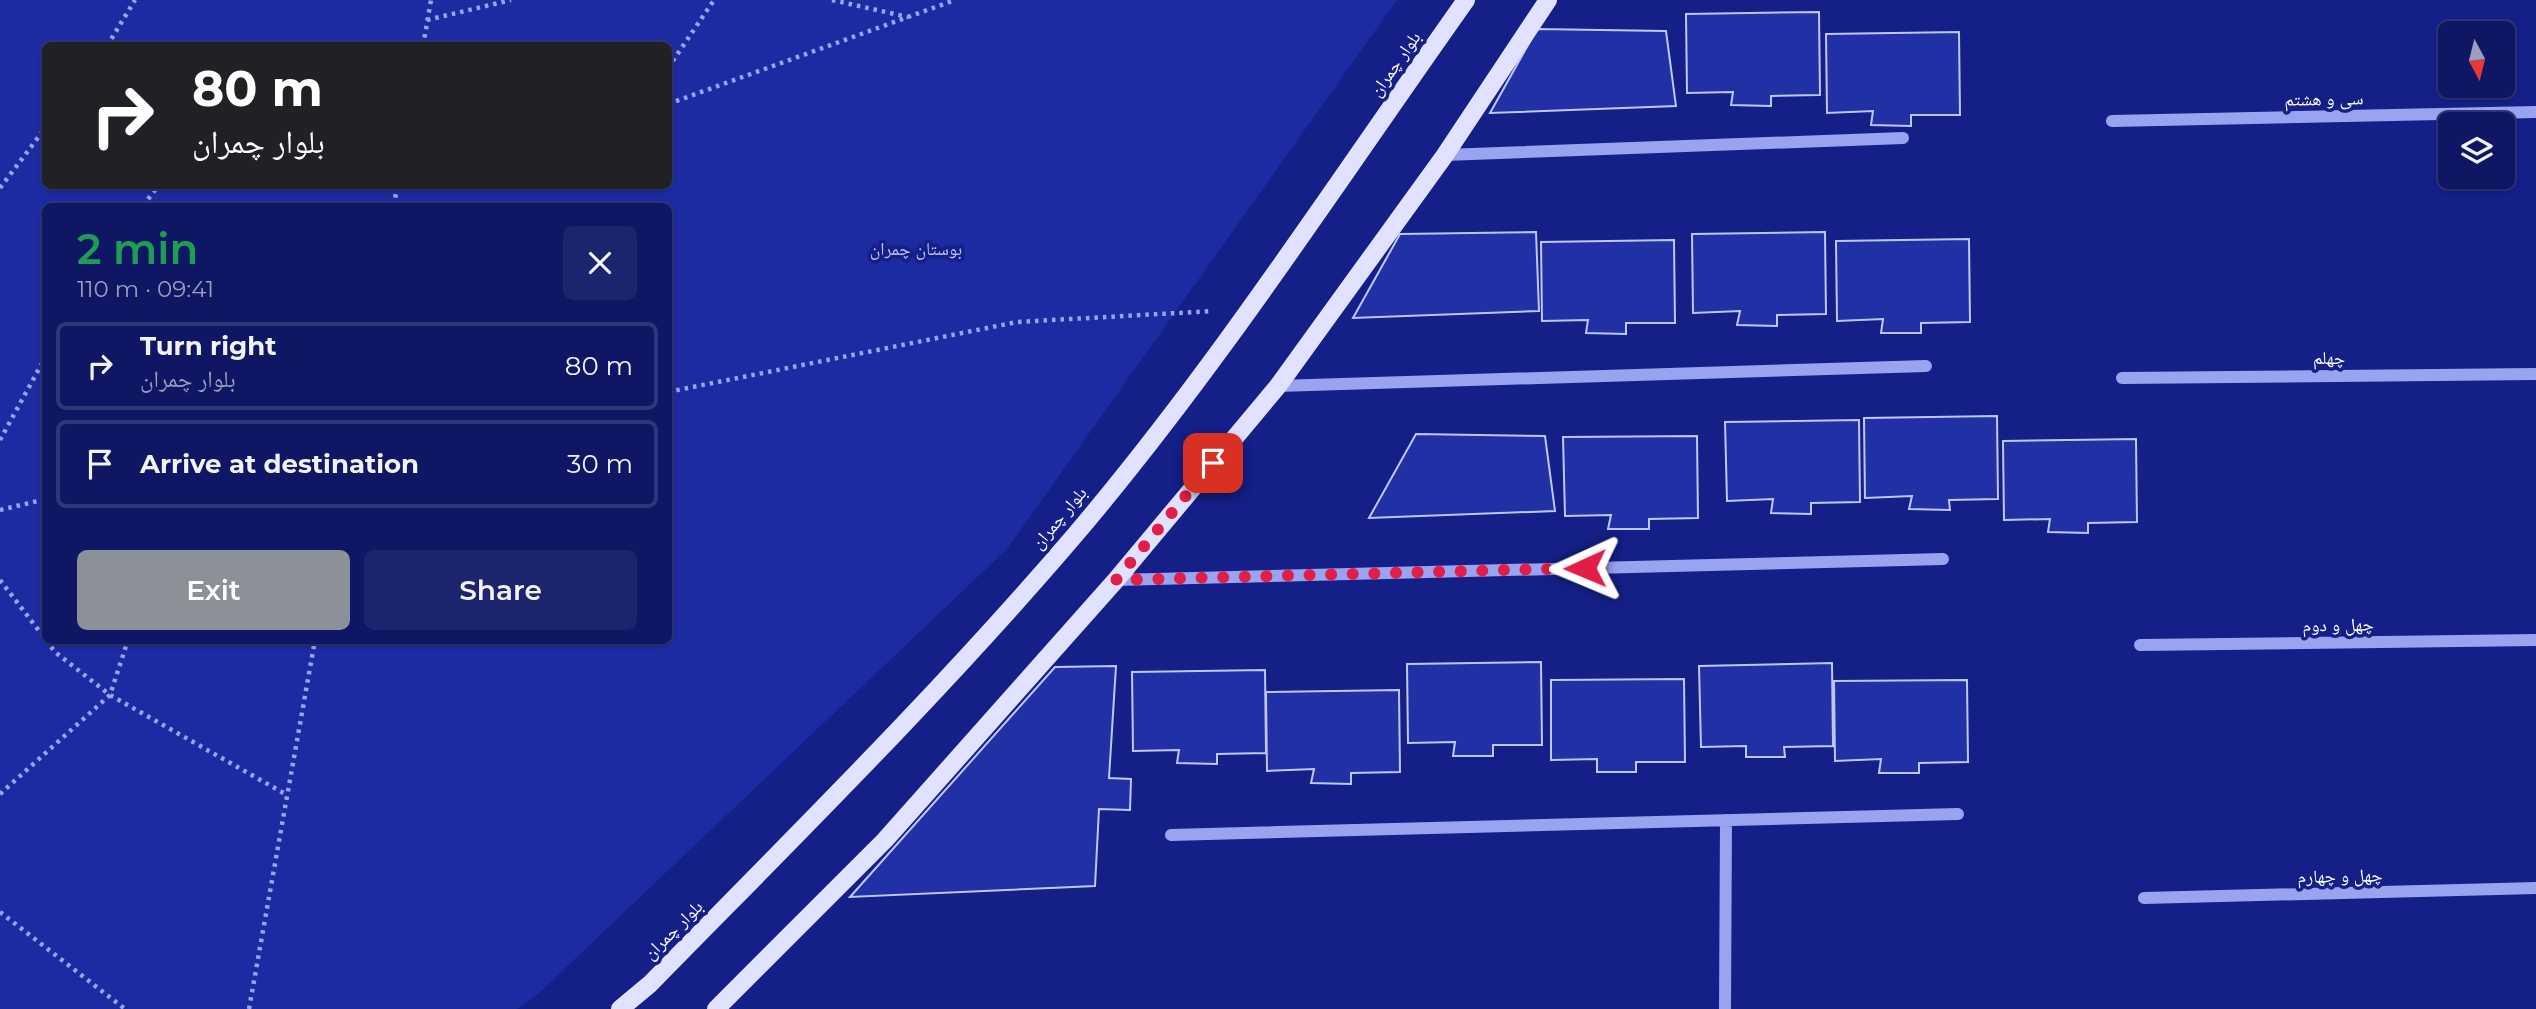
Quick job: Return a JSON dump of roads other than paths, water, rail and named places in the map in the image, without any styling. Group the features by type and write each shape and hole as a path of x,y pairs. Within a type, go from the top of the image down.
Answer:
{"main road":[{"name":"بلوار چمران","path":"620,1009 650,984 895,734 1076,534 1194,384 1466,0"},
{"path":"716,1009 885,840 1116,580 1278,386 1444,155 1548,0"}],"street":[{"name":"سی و هشتم","path":"2112,121 2536,112"},
{"path":"1444,155 1903,138"},
{"path":"1278,386 1926,366"},
{"name":"چهلم","path":"2122,377 2536,374"},
{"path":"1116,580 1943,559"},
{"name":"چهل و دوم","path":"2140,645 2536,640"},
{"path":"1171,835 1958,814"},
{"path":"1725,1009 1726,820"},
{"name":"چهل و چهارم","path":"2144,898 2536,888"}],"park label":[{"name":"بوستان چمران","path":"916,249"}]}
